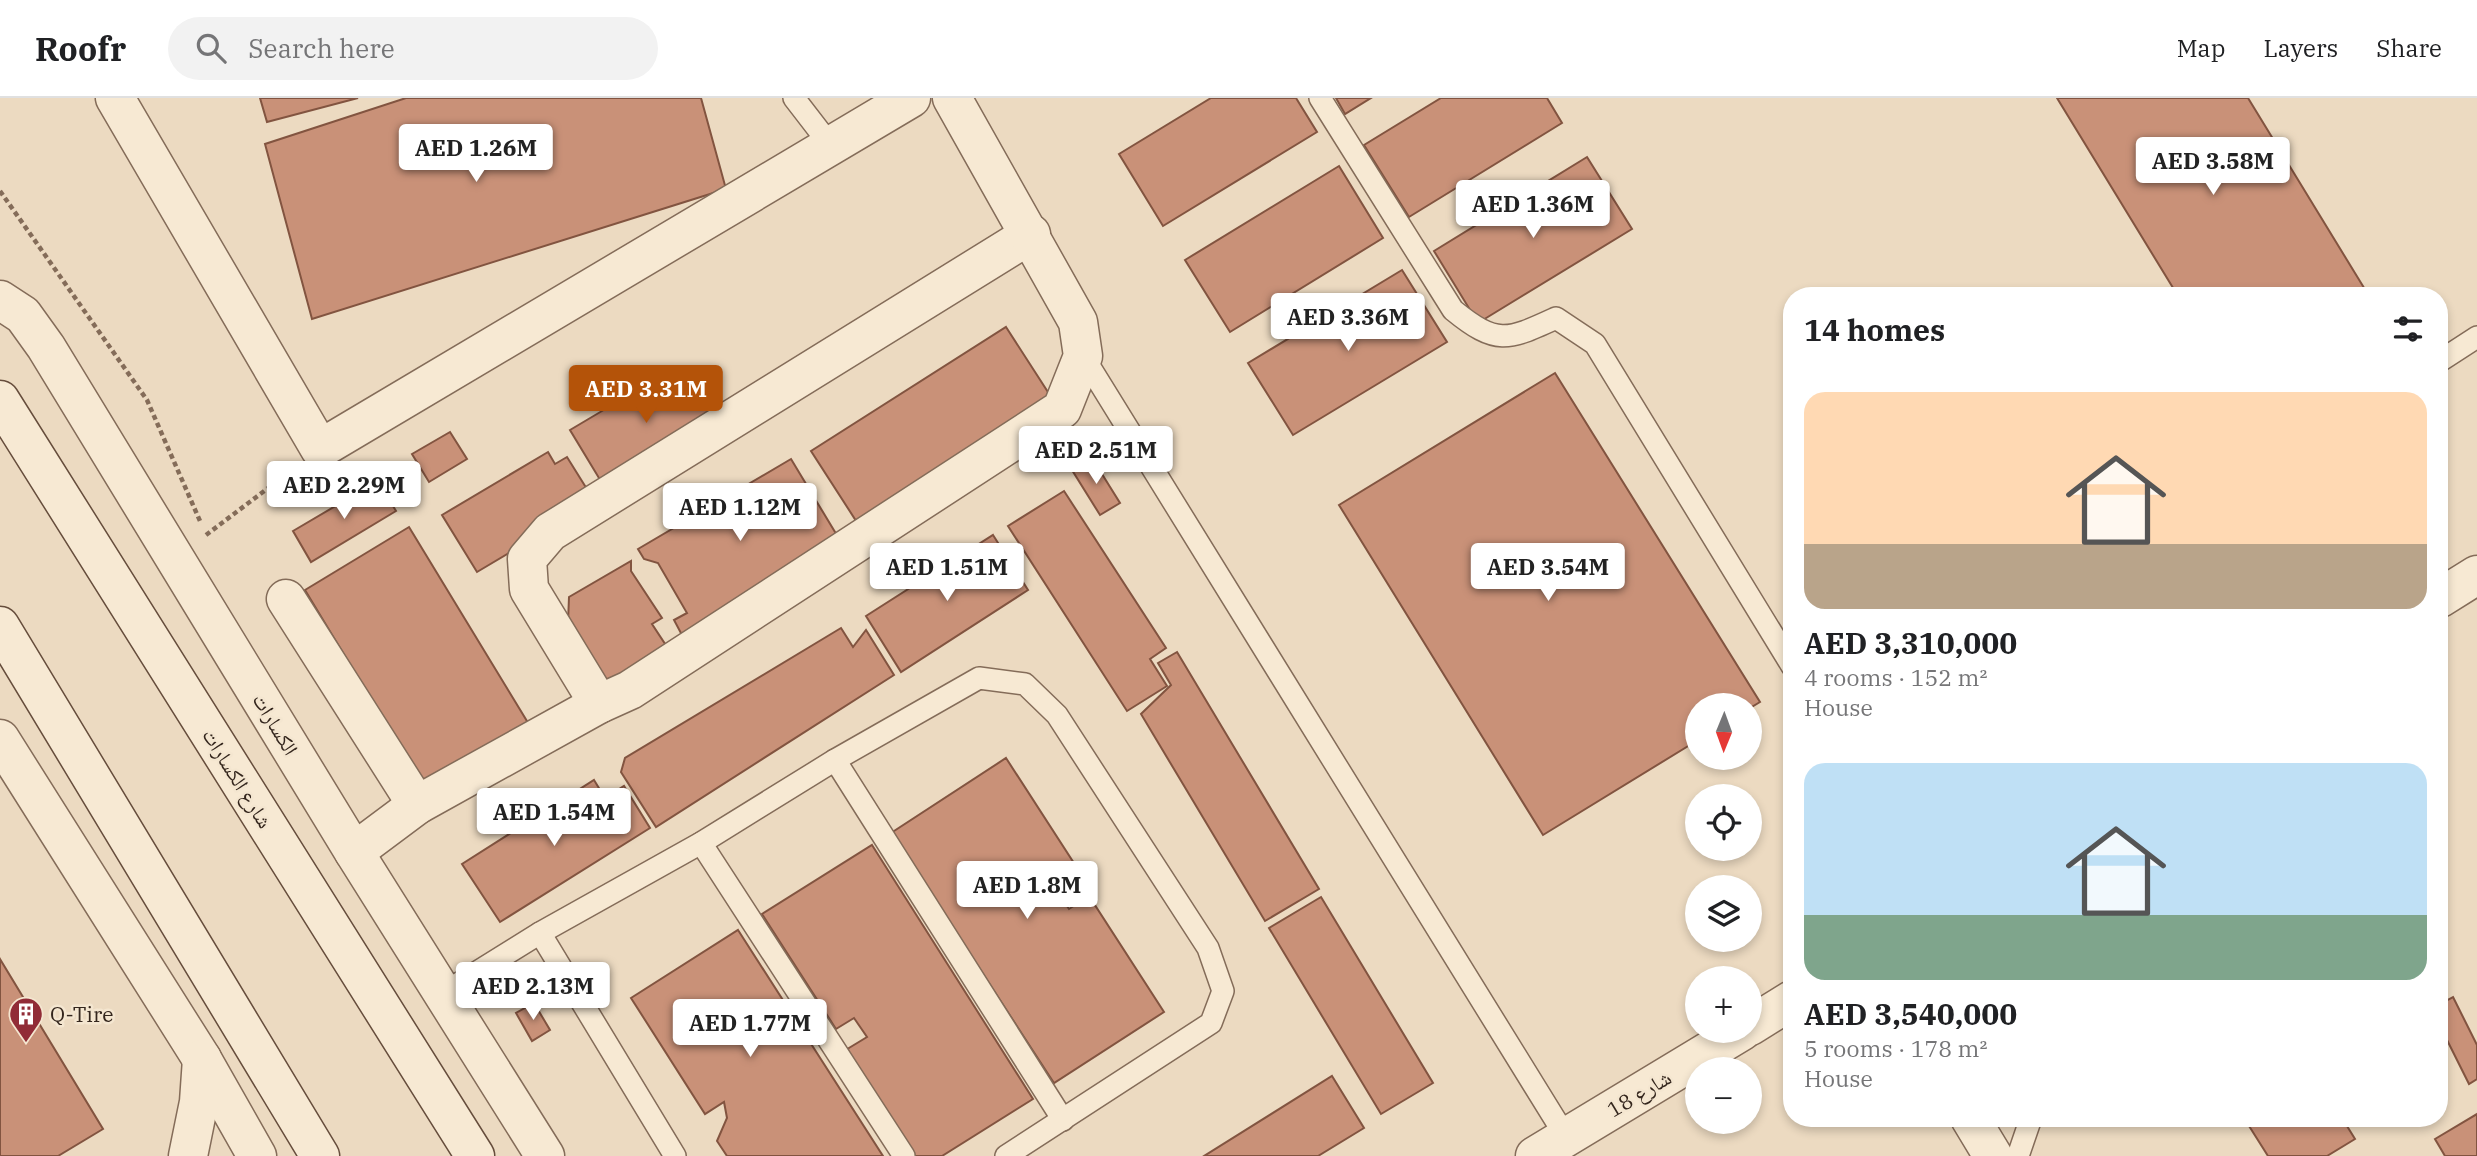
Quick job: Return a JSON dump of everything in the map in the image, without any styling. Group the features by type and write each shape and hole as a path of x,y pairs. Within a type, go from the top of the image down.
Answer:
{"street":[{"path":"115,98 320,449 911,98"},
{"path":"354,852 417,805 599,704 631,690 1062,409 1083,356 1078,322 1031,234 952,98"},
{"path":"599,704 529,589 527,559 550,532 1031,234"},
{"name":"الكسارات","path":"0,300 23,316 46,347 354,852 545,1156"},
{"name":"شارع الكسارات","path":"0,400 475,1156"},
{"path":"2448,593 2477,575"},
{"path":"286,599 417,805"},
{"path":"0,626 320,1156"},
{"path":"0,739 202,1059 257,1156"},
{"path":"0,788 40,802"},
{"path":"1762,1019 1783,1006"},
{"name":"شارع 18","path":"1551,1147 1722,1043"},
{"path":"188,1156 199,1102 202,1059"},
{"path":"1975,1127 1993,1156"}],"lane":[{"path":"794,98 831,146"},
{"path":"1320,98 1453,310 1476,329 1513,338 1556,318 1595,344 1783,651"},
{"path":"2448,356 2477,337"},
{"path":"1083,356 1551,1147"},
{"path":"442,994 540,933 702,843 835,760 979,678 1025,684 1057,715 1208,948 1223,990 1212,1023 1006,1156"},
{"path":"835,760 1063,1120"},
{"path":"702,843 904,1156"},
{"path":"540,933 675,1156"},
{"path":"2018,1156 2028,1127"}],"path":[{"path":"206,535 320,449"}],"building":[{"path":"260,98 358,98 267,122"},
{"path":"406,98 701,98 726,189 312,319 265,144"},
{"path":"1211,98 1296,98 1317,132 1163,226 1119,154"},
{"path":"1336,98 1371,98 1345,114"},
{"path":"1441,98 1547,98 1562,123 1409,217 1364,145"},
{"path":"2057,98 2248,98 2364,287 2172,287"},
{"path":"1587,157 1632,229 1478,323 1434,251"},
{"path":"1339,166 1383,238 1230,332 1185,260"},
{"path":"1402,270 1447,342 1293,435 1248,363"},
{"path":"1006,327 1055,403 860,527 811,451"},
{"path":"676,367 683,379 695,372 723,418 605,488 570,430"},
{"path":"1555,373 1754,693 1685,693 1685,748 1543,835 1339,505"},
{"path":"450,432 467,459 429,482 412,454"},
{"path":"548,452 555,464 567,457 595,502 477,572 442,515"},
{"path":"1092,458 1120,503 1100,515 1072,470"},
{"path":"791,459 838,537 682,635 674,620 687,613 658,563 644,559 638,549"},
{"path":"378,481 396,511 311,562 293,531"},
{"path":"1064,491 1166,648 1150,659 1167,686 1127,711 1008,526"},
{"path":"409,527 533,731 428,794 305,590"},
{"path":"993,535 1028,590 901,672 866,616"},
{"path":"631,561 631,571 662,618 652,624 673,656 615,694 568,623 569,597"},
{"path":"841,628 853,647 866,630 894,675 656,827 621,772 625,758"},
{"path":"1177,652 1319,889 1265,921 1141,714 1171,685 1158,663"},
{"path":"1006,758 1081,874 1056,890 1069,909 1089,896 1164,1012 1054,1083 891,833"},
{"path":"594,780 605,798 624,786 650,828 500,922 462,864"},
{"path":"872,845 1033,1099 942,1156 911,1156 844,1051 867,1037 854,1018 836,1029 762,914"},
{"path":"1321,897 1433,1083 1381,1114 1269,928"},
{"path":"738,930 883,1156 727,1156 717,1141 727,1118 724,1102 705,1114 631,998"},
{"name":"Q-Tire","path":"0,959 103,1129 58,1156 0,1156"},
{"path":"2453,997 2477,1045 2477,1079 2469,1084 2448,1042 2448,1000"},
{"path":"534,1003 550,1030 532,1041 516,1013"},
{"path":"1332,1076 1364,1128 1318,1156 1204,1156"},
{"path":"2477,1114 2477,1156 2445,1156 2435,1139"},
{"path":"2250,1127 2348,1127 2355,1139 2327,1156 2268,1156"}],"place":[{"name":"Q-Tire","path":"26,1044"}]}
